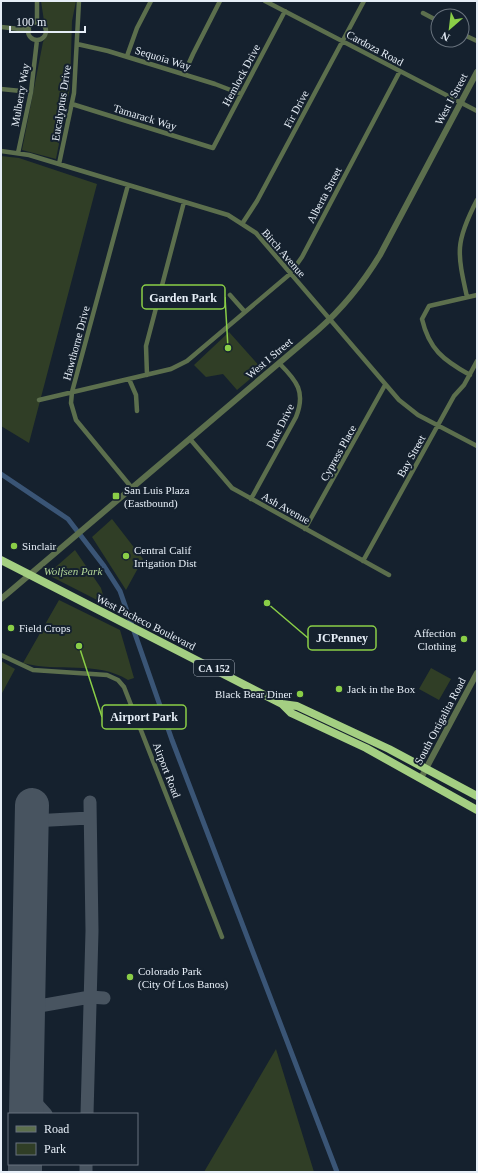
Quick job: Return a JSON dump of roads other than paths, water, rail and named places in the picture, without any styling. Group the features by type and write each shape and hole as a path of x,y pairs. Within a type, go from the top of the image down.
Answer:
{"highway":[{"name":"West Pacheco Boulevard","path":"1,560 282,704 291,713 366,748 477,810"},
{"name":"West Pacheco Boulevard","path":"282,704 297,706 389,748 477,796"}],"street":[{"path":"37,1 37,22"},
{"name":"Eucalyptus Drive","path":"59,164 72,104 79,1"},
{"path":"127,56 137,28 151,1"},
{"path":"184,74 220,1"},
{"name":"Cardoza Road","path":"265,1 477,111"},
{"name":"Fir Drive","path":"242,224 257,201 364,1"},
{"name":"Hemlock Drive","path":"213,148 285,12"},
{"path":"423,13 430,17"},
{"path":"37,22 43,24 46,33 44,37 37,40 30,36 29,30 33,24 37,22"},
{"path":"1,27 29,30"},
{"name":"Mulberry Way","path":"18,153 31,92 37,40"},
{"name":"Sequoia Way","path":"77,44 127,56 241,94"},
{"name":"Alberta Street","path":"39,400 171,370 187,361 290,274 302,257 400,71"},
{"name":"West I Street","path":"1,599 30,576 330,320 359,287 376,261 477,72"},
{"path":"1,89 31,92"},
{"name":"Tamarack Way","path":"72,104 213,148"},
{"name":"Birch Avenue","path":"1,151 18,153 59,164 228,215 256,233 385,385 406,406 438,426 477,446"},
{"name":"Hawthorne Drive","path":"128,185 72,392 71,403 76,420 88,437 132,488"},
{"path":"468,297 459,263 459,245 463,227 477,200"},
{"path":"147,375 146,346 184,202"},
{"path":"230,295 245,312"},
{"path":"470,375 452,365 436,352 427,337 422,319 429,306 477,295"},
{"name":"Bay Street","path":"363,561 454,396 470,375 477,361"},
{"name":"Date Drive","path":"251,499 296,418 301,405 299,391 293,377 279,363"},
{"path":"129,379 136,395 136,411"},
{"name":"Cypress Place","path":"305,529 385,385"},
{"name":"Ash Avenue","path":"190,439 232,488 389,575"},
{"name":"Airport Road","path":"1,655 33,670 106,675 118,680 124,687 222,937"},
{"name":"South Ortigalita Road","path":"421,778 477,673"}],"waterway":[{"path":"1,474 68,519 104,566 120,591 172,740 337,1172"}],"place":[{"name":"Garden Park","path":"228,348"},
{"name":"San Luis Plaza (Eastbound)","path":"116,496"},
{"name":"Sinclair","path":"14,546"},
{"name":"Central Calif Irrigation Dist","path":"126,556"},
{"name":"JCPenney","path":"267,603"},
{"name":"Field Crops","path":"11,628"},
{"name":"Affection Clothing","path":"464,639"},
{"name":"Airport Park","path":"79,646"},
{"name":"Jack in the Box","path":"339,689"},
{"name":"Black Bear Diner","path":"300,694"},
{"name":"Colorado Park (City Of Los Banos)","path":"130,977"}],"park label":[{"name":"Wolfsen Park","path":"73,571"}]}
